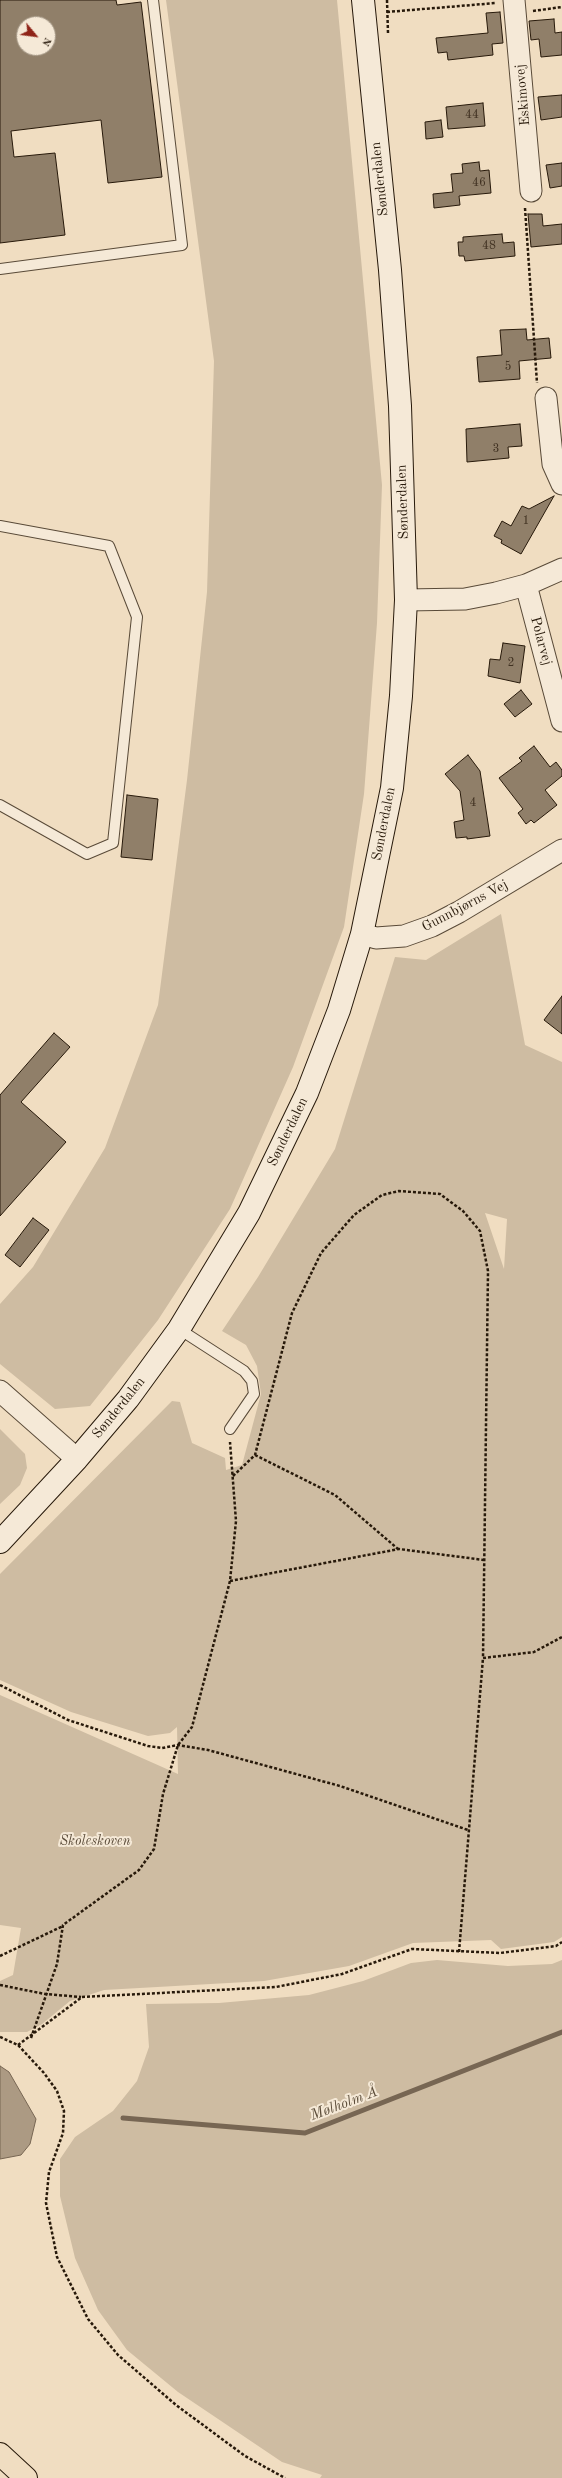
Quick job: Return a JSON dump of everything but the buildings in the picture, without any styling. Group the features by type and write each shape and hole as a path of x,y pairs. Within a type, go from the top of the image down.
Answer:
{"highway":[{"path":"0,2454 26,2478"}],"street":[{"name":"Sønderdalen","path":"0,1542 77,1459 128,1399 179,1329 249,1213 307,1093 339,1010 362,934 392,788 401,696 406,600 399,399 390,270 363,0"},
{"name":"Eskimovej","path":"515,5 531,191"},
{"path":"546,398 553,464 562,484"},
{"path":"406,600 465,599 526,585 562,569"},
{"name":"Polarvej","path":"526,585 562,721"},
{"name":"Gunnbjørns Vej","path":"362,934 376,938 404,936 432,926 459,912 562,850"},
{"path":"0,1392 77,1459"}],"lane":[{"path":"0,269 182,245 153,0"},
{"path":"0,526 109,546 137,617 113,843 87,854 0,805"},
{"path":"179,1329 244,1371 252,1381 254,1394 230,1429"}],"path":[{"path":"386,0 388,38"},
{"path":"387,12 515,5 562,7"},
{"path":"531,191 525,202 537,388 546,398"},
{"path":"233,1476 255,1455 292,1313 321,1253 354,1215 382,1195 400,1191 440,1194 463,1210 480,1231 488,1271 483,1658 459,1952"},
{"path":"0,1956 63,1925 139,1870 154,1849 163,1794 178,1745 192,1727 230,1581 236,1521 230,1429"},
{"path":"255,1455 335,1495 399,1549"},
{"path":"230,1581 399,1549 484,1560"},
{"path":"483,1658 534,1652 562,1637"},
{"path":"0,1685 68,1720 148,1746 162,1748 178,1745 208,1750 340,1786 468,1830"},
{"path":"31,2038 45,1994 57,1964 63,1925"},
{"path":"0,1985 45,1994 82,1997 276,1987 342,1974 412,1949 500,1953 556,1946 562,1942"},
{"path":"18,2045 31,2038 82,1997"},
{"path":"0,2037 18,2045 44,2073 57,2091 64,2111 63,2133 49,2172 46,2203 57,2257 88,2320 118,2355 176,2405 245,2456 285,2478"}],"green space":[{"path":"166,0 337,0 382,485 377,623 364,794 344,927 293,1067 230,1209 158,1320 90,1406 55,1409 0,1364 0,1304 33,1267 105,1148 158,1005 187,780 207,592 214,361"},
{"name":"Skoleskoven","path":"501,914 525,1045 562,1062 562,1937 554,1942 501,1949 491,1940 413,1943 349,1966 264,1981 104,1990 70,2001 42,2024 27,2032 0,2032 0,1981 13,1975 21,1928 0,1925 0,1695 178,1774 177,1727 170,1733 148,1736 71,1712 0,1680 0,1574 172,1401 180,1402 192,1443 225,1458 226,1470 242,1465 261,1394 257,1366 246,1345 222,1331 258,1277 335,1149 395,957 426,960","holes":["485,1213 507,1219 504,1269"]},
{"path":"0,1429 25,1454 27,1468 20,1485 0,1504"},
{"path":"437,1960 508,1966 552,1964 562,1960 562,2478 320,2478 322,2475 282,2462 178,2392 127,2350 98,2310 75,2258 60,2196 60,2159 75,2137 113,2111 137,2081 149,2047 146,2004 219,2003 309,1995 363,1981 411,1963"}],"shaded area":[{"path":"0,2066 9,2072 36,2119 30,2144 21,2155 0,2159"}],"waterway":[{"name":"Mølholm Å","path":"123,2118 305,2133 562,2032"}]}
